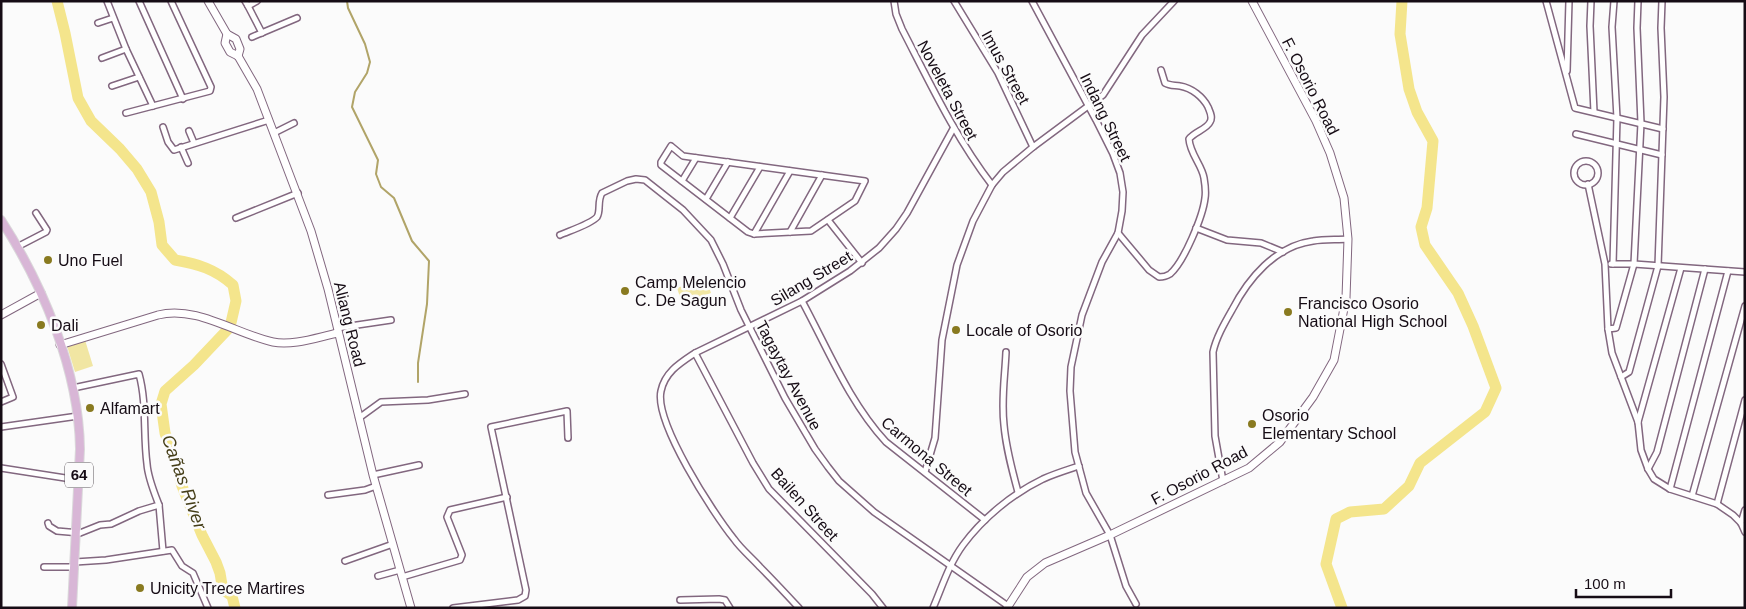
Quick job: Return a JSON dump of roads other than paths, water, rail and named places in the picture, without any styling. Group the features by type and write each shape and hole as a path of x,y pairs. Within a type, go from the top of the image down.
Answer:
{"main road":[{"name":"64","path":"1,220 41,293 73,388 80,438 72,608"}],"street":[{"path":"107,1 126,49 153,106"},
{"path":"139,1 183,99"},
{"path":"126,113 210,91 211,87 171,1"},
{"path":"208,1 227,34 236,39 240,49 238,56 230,52 225,43 227,34"},
{"path":"257,1 246,3 262,33"},
{"name":"Noveleta Street","path":"894,1 896,14 902,29 953,129 972,159 992,185"},
{"name":"Imus Street","path":"954,1 998,73 1034,147"},
{"name":"Indang Street","path":"1032,1 1088,105 1113,154 1120,173 1123,192 1118,233 1102,262 1082,315 1076,342 1070,391 1071,418 1075,452 1086,493 1110,535 1126,586 1136,604"},
{"path":"925,472 935,438 942,340 958,265 973,221 992,185 1003,172 1105,93 1142,35 1174,1"},
{"name":"F. Osorio Road","path":"1008,607 1027,578 1045,563 1110,535 1249,468 1280,442 1313,397 1334,360 1346,298 1348,239 1344,198 1330,153 1309,107 1252,1"},
{"path":"1546,1 1575,108 1663,129"},
{"path":"1567,78 1569,1"},
{"path":"1591,1 1590,26 1594,112"},
{"path":"1613,264 1617,118 1612,27 1614,1"},
{"path":"1608,329 1616,328 1634,264 1641,124 1637,28 1638,1"},
{"path":"1621,377 1629,372 1658,266 1664,97 1661,28 1662,1"},
{"path":"98,23 113,18"},
{"path":"252,37 297,18"},
{"path":"102,58 126,49"},
{"name":"Aliang Road","path":"238,56 257,89 298,192 319,256 373,475 411,608"},
{"path":"1118,233 1149,270 1160,278 1171,273 1185,254 1196,228 1205,198 1204,176 1189,145 1189,139 1193,134 1207,127 1211,122 1211,115 1204,100 1195,92 1182,86 1165,83 1161,70"},
{"path":"112,86 139,76"},
{"path":"163,127 171,148 174,150 269,120"},
{"path":"274,133 294,123"},
{"name":"Silang Street","path":"799,608 734,540 708,504 667,429 661,408 660,392 666,376 678,364 695,353 802,301 850,272 879,248 896,229 911,205 953,129"},
{"path":"189,131 194,143"},
{"path":"1576,134 1662,155"},
{"path":"671,146 683,156 696,158 728,162 865,181 855,201 811,231 754,234 748,232 706,200 662,165 661,162 671,146"},
{"path":"181,147 188,163"},
{"path":"682,181 696,158"},
{"path":"1585,161 1593,163 1597,170 1594,181 1588,184 1577,181 1574,174 1578,164 1585,161"},
{"path":"706,200 728,162"},
{"path":"730,218 760,167"},
{"path":"754,234 790,171"},
{"path":"790,232 822,175"},
{"name":"Tagaytay Avenue","path":"560,235 589,222 597,216 599,210 598,202 602,193 627,182 636,179 645,180 668,197 711,240 724,264 732,289 785,398 815,449 839,481 874,512 1008,607"},
{"path":"1588,184 1605,264 1608,329 1612,353 1638,422 1640,450 1648,469 1654,479 1670,489 1717,504 1733,515 1741,523 1745,532"},
{"path":"236,218 298,192"},
{"path":"17,247 46,232 47,230 36,213"},
{"path":"828,220 862,262"},
{"path":"1196,228 1227,240 1262,243 1283,252"},
{"path":"1223,481 1215,436 1213,352 1215,344 1243,288 1268,262 1291,248 1312,241 1348,239"},
{"path":"1605,264 1634,264 1745,272"},
{"path":"1638,422 1681,268"},
{"path":"1648,469 1657,452 1704,269"},
{"path":"1670,489 1728,271"},
{"path":"1,315 41,293"},
{"name":"Carmona Street","path":"802,301 860,410 886,442 985,520"},
{"path":"1692,496 1745,306"},
{"path":"60,345 164,314 179,312 272,342 298,341 337,330 391,320"},
{"path":"1006,352 1003,399 1004,424 1009,460 1018,492"},
{"name":"Bailen Street","path":"695,353 753,463 769,489 884,608"},
{"path":"1,364 12,397 1,402"},
{"path":"73,388 139,374 144,392 143,420 147,466 159,505 163,551"},
{"path":"359,418 382,402 428,400 465,394"},
{"path":"1717,504 1745,400"},
{"path":"453,608 518,600 525,596 526,590 491,427 567,411 568,438"},
{"path":"1,427 78,416"},
{"path":"373,475 419,465"},
{"path":"933,608 951,565 963,545 985,520 1018,492 1044,478 1079,466"},
{"path":"1,468 78,480"},
{"path":"328,495 364,490 376,486"},
{"path":"378,576 401,574 460,560 462,555 447,517 450,510 507,497"},
{"path":"48,522 49,526 57,531 76,533 112,524 139,511 159,505"},
{"path":"1741,523 1745,510"},
{"path":"345,561 393,544"},
{"path":"44,567 172,550 182,566 193,573 208,608"},
{"path":"680,600 719,599 725,600 730,608"}],"waterway":[{"name":"Cañas River","path":"57,1 78,98 91,121 120,149 137,169 151,192 159,222 162,245 175,260 206,268 220,275 233,285 236,301 230,327 194,365 165,391 161,404 165,433 182,486 202,535 216,562 222,585 225,591 232,596 235,608"},
{"path":"347,1 348,8 365,44 370,62 367,73 355,92 352,107 378,160 376,174 381,187 394,198 412,241 429,261 427,304 418,363 418,382"},
{"path":"1342,608 1326,564 1336,519 1350,512 1384,509 1409,486 1420,463 1485,412 1496,388 1473,326 1458,293 1425,245 1421,227 1427,208 1433,141 1417,112 1409,89 1400,34 1402,1"}],"place":[{"name":"Uno Fuel","path":"48,260"},
{"name":"Camp Melencio C. De Sagun","path":"625,291"},
{"name":"Francisco Osorio National High School","path":"1288,312"},
{"name":"Dali","path":"41,325"},
{"name":"Locale of Osorio","path":"956,330"},
{"name":"Alfamart","path":"90,408"},
{"name":"Osorio Elementary School","path":"1252,424"},
{"name":"Unicity Trece Martires","path":"140,588"}]}
